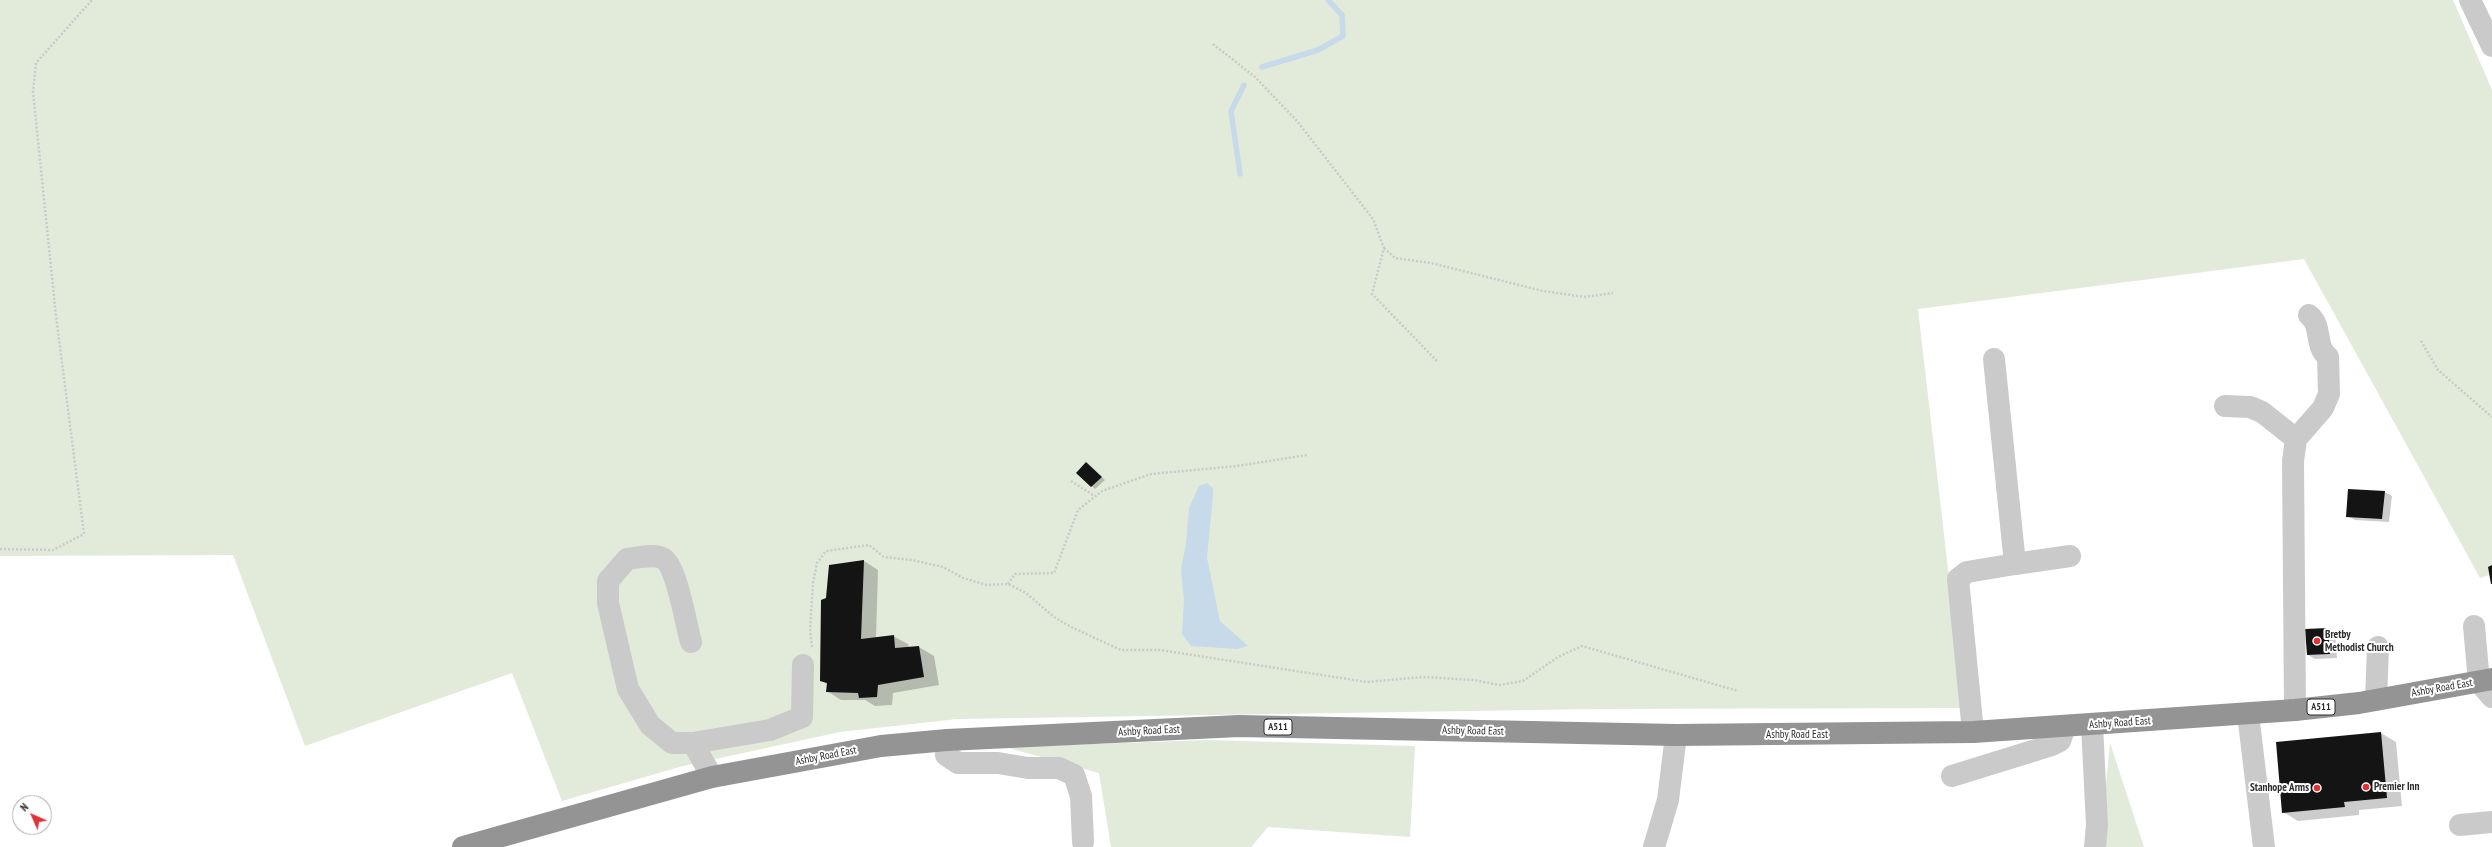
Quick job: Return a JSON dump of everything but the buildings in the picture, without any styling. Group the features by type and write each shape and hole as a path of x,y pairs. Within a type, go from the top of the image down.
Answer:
{"highway":[{"name":"Ashby Road East","path":"463,847 712,777 881,746 947,740 1239,726 1676,735 1973,732 2065,727 2295,710 2488,686"}],"street":[{"path":"2470,0 2492,46"},
{"path":"2295,710 2293,461 2296,439 2323,408 2329,394 2328,357 2321,350 2316,321 2308,315"},
{"path":"1994,359 2015,564"},
{"path":"2225,406 2250,407 2262,412 2296,439"},
{"path":"691,642 672,569 664,559 653,556 627,559 608,581 608,603 628,689 650,725 672,742 693,743 770,730 802,717 808,659"},
{"path":"1973,732 1958,579 1967,572 2070,556"},
{"path":"2474,626 2488,686"},
{"path":"2376,700 2378,647"},
{"path":"2248,714 2264,847"},
{"path":"2095,847 2097,825 2098,724"},
{"path":"1952,776 2052,745 2060,741 2065,727"},
{"path":"1654,847 1668,800 1676,735"},
{"path":"947,740 946,755 958,763 998,763 1028,768 1059,768 1074,774 1081,796 1083,842"},
{"path":"693,743 712,777"},
{"path":"2460,826 2492,822"}],"path":[{"path":"0,549 53,550 84,534 56,316 33,92 36,63 92,0"},
{"path":"1213,44 1255,77 1297,121 1373,219 1384,248 1395,258 1431,263 1543,291 1585,297 1613,293"},
{"path":"1384,248 1372,294 1437,361"},
{"path":"2421,341 2438,370 2492,417"},
{"path":"1008,584 1015,574 1054,573 1078,510 1102,491 1151,474 1237,466 1307,455"},
{"path":"1072,481 1093,495"},
{"path":"808,659 813,583 817,563 826,551 869,545 884,557 912,560 943,567 963,578 987,585 1008,584 1026,593 1054,617 1073,628 1121,650 1160,650 1367,682 1423,677 1474,680 1499,685 1523,681 1558,657 1582,646 1738,691"}],"green space":[{"path":"0,0 2453,0 2492,90 2492,574 2480,578 2304,259 1918,309 1964,708 1596,709 957,719 840,732 683,766 562,801 512,673 305,746 233,555 0,556"},
{"path":"1209,740 1415,746 1410,837 1268,827 1251,847 1111,847 1099,773 1005,747"},
{"path":"2110,743 2144,847 2100,847"}],"water":[{"path":"1207,483 1213,488 1213,495 1207,558 1220,621 1248,646 1237,649 1191,646 1182,634 1184,600 1181,570 1186,543 1189,508 1199,486"}],"waterway":[{"path":"1262,67 1318,50 1343,36 1342,15 1328,0"},
{"path":"1240,174 1231,111 1244,85"}],"place":[{"name":"Bretby Methodist Church","path":"2317,641"},
{"name":"Premier Inn","path":"2366,787"},
{"name":"Stanhope Arms","path":"2317,788"}]}
